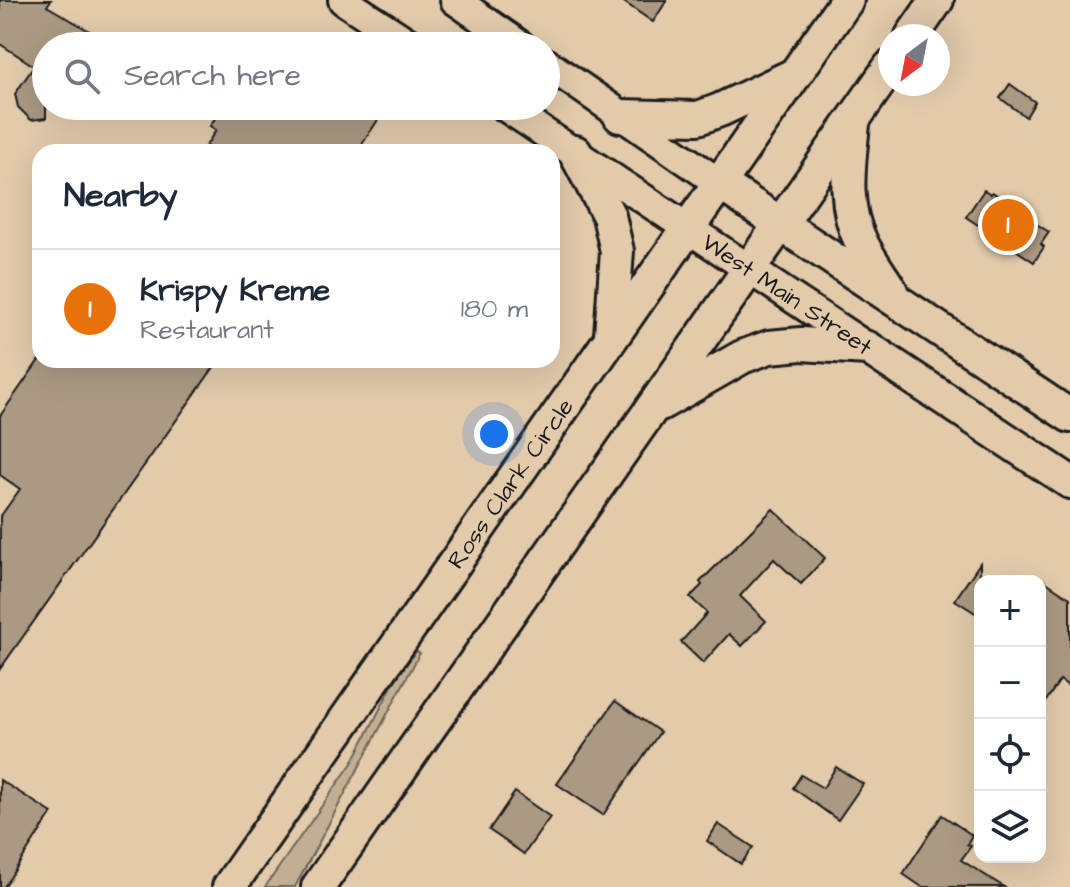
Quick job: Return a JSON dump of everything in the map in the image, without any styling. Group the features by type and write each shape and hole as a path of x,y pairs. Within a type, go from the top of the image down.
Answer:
{"highway":[{"name":"Ross Clark Circle","path":"229,887 847,0"},
{"path":"920,24 937,0"},
{"path":"620,116 698,118 794,75"},
{"path":"318,887 878,84"},
{"path":"853,120 847,176 849,202 860,241 897,300"},
{"path":"575,152 609,216 617,251 610,340"},
{"path":"719,183 1070,416"},
{"path":"654,408 742,357 769,347 801,344 868,348"},
{"name":"West Main Street","path":"868,348 1070,482"}],"main road":[{"path":"343,0 392,32"},
{"path":"455,0 501,32"},
{"path":"560,73 719,183"},
{"name":"West Main Street","path":"526,120 868,348"}],"shaded area":[{"path":"416,651 420,653 295,887 265,887 352,763 393,684"}],"building":[{"path":"0,0 51,0 47,6 91,32 32,32 32,65 0,44"},
{"path":"621,0 667,0 653,22"},
{"path":"32,69 32,120 18,107 15,94"},
{"path":"1010,84 1035,102 1026,117 1000,98"},
{"path":"214,120 378,120 362,144 207,144 216,130 210,126"},
{"path":"984,190 1010,203 1008,206 1049,232 1034,262 966,217"},
{"path":"33,368 213,368 0,669 0,517 20,489 0,475 0,416"},
{"path":"773,509 825,558 801,584 774,559 740,596 766,621 742,646 729,634 703,663 681,642 707,613 690,597 702,585 700,582"},
{"path":"980,563 980,575 974,575 974,612 955,600"},
{"path":"1046,582 1070,598 1070,687 1060,680 1046,701"},
{"path":"615,701 660,732 603,815 557,784"},
{"path":"836,767 863,784 838,820 793,788 801,775 823,788"},
{"path":"0,780 52,813 4,887 0,887"},
{"path":"515,792 550,817 524,854 489,830"},
{"path":"942,815 972,835 967,844 971,846 961,860 1004,887 922,887 903,874"},
{"path":"718,824 753,847 741,864 707,841"}],"place":[{"name":"Krispy Kreme","path":"1008,225"}]}
